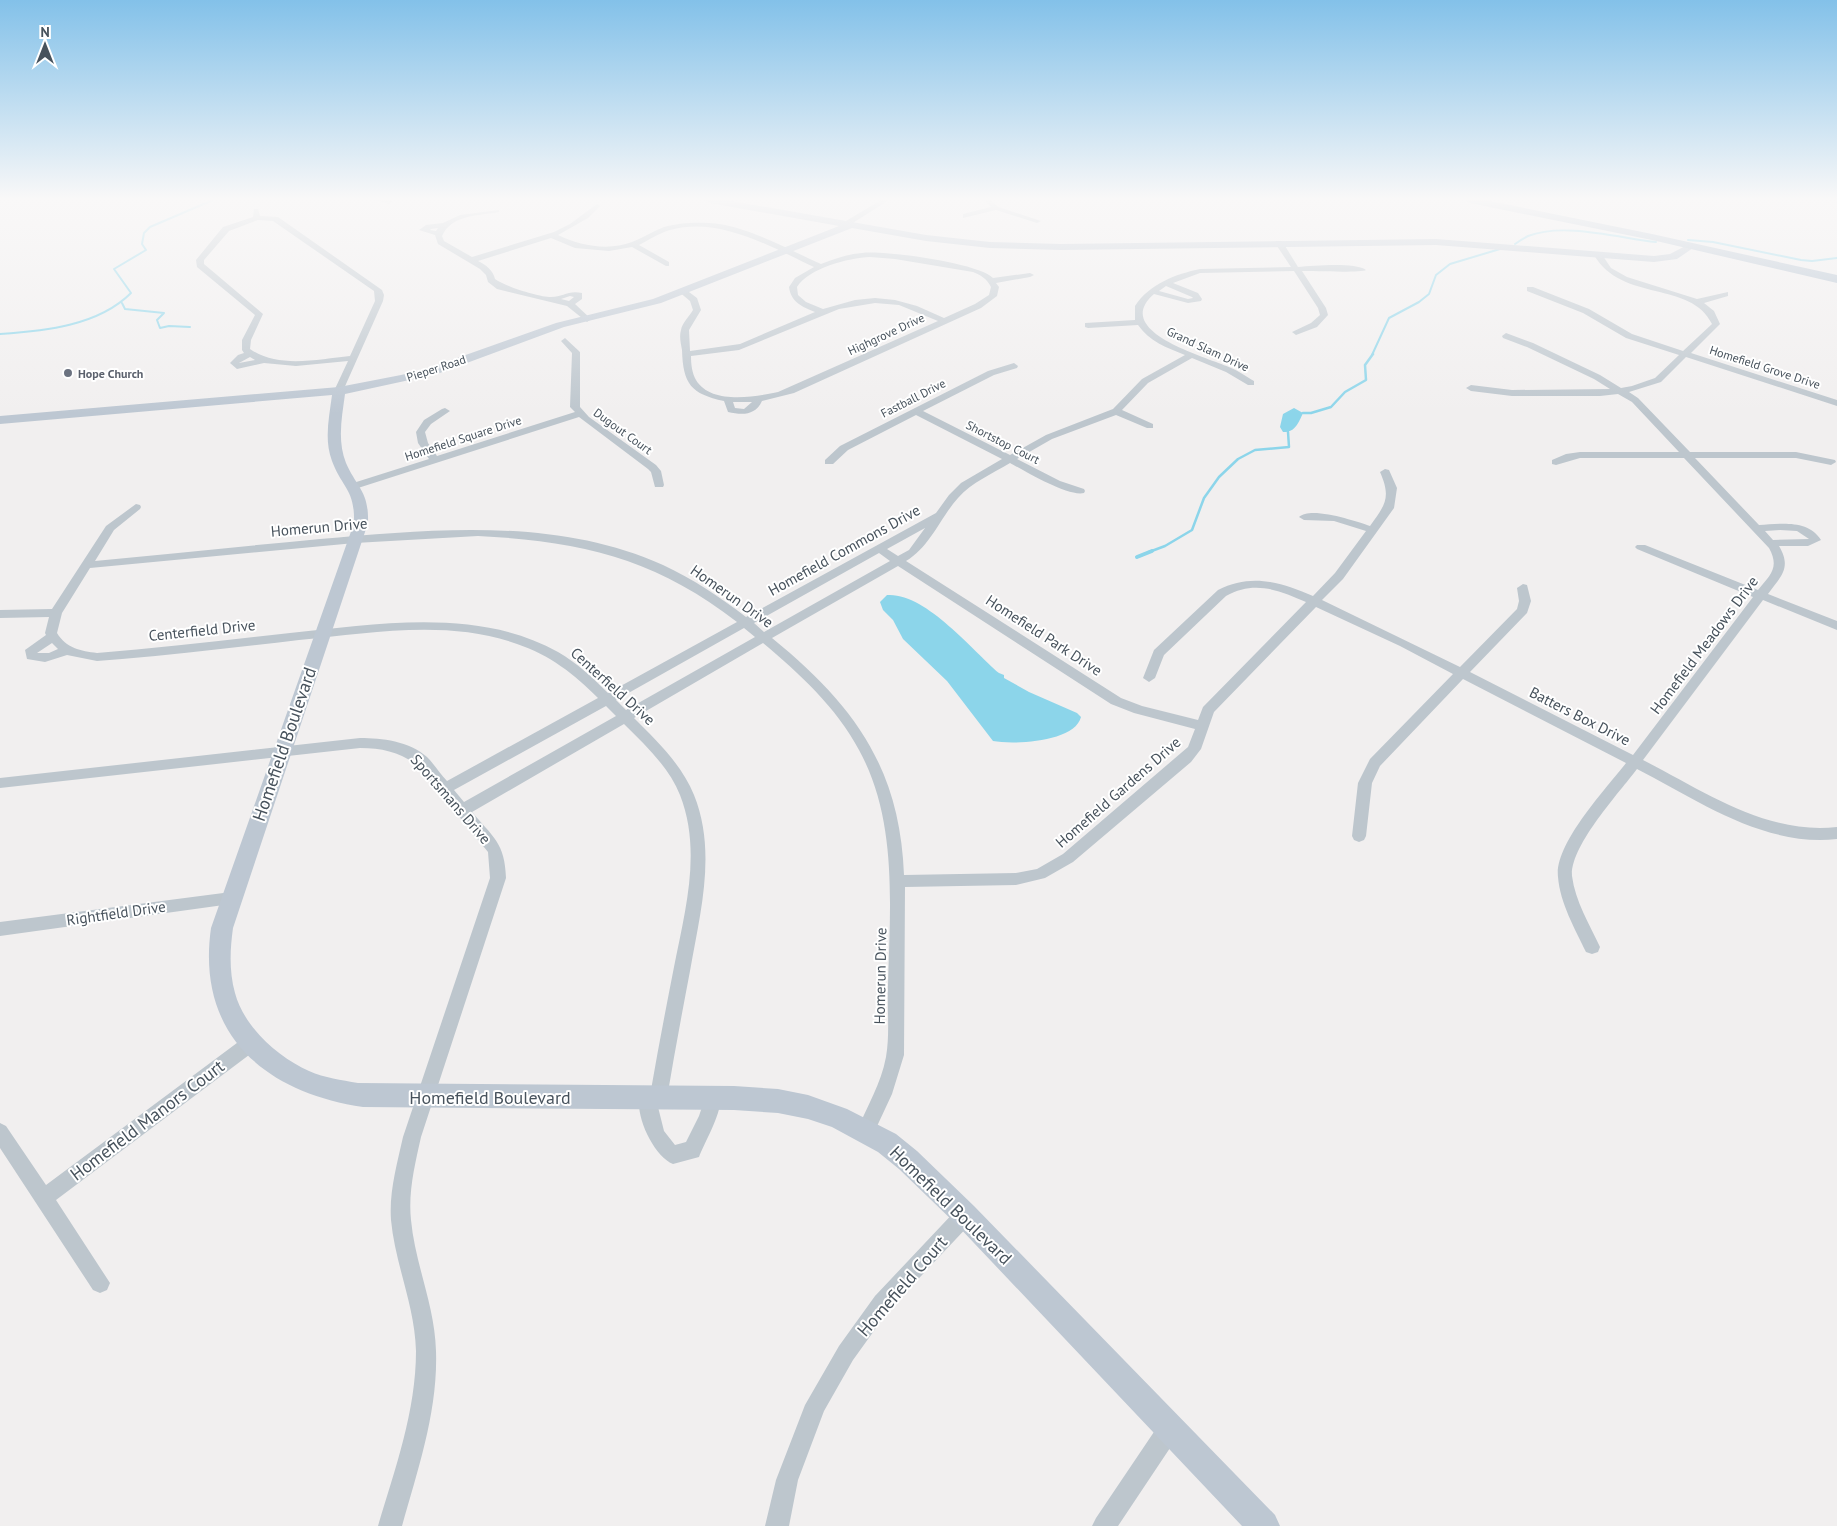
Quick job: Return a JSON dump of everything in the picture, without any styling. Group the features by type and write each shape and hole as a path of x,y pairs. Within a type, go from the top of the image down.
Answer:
{"main road":[{"path":"1802,271 1837,279"}],"street":[{"path":"207,271 259,314 259,319 245,346 250,354 262,360 283,362 353,358"},
{"path":"340,391 380,295 378,290 351,271"},
{"path":"487,271 492,280 500,287 570,304 588,318"},
{"name":"Pieper Road","path":"0,420 340,391 402,379 433,371 527,336 588,318 635,307 733,271"},
{"path":"812,271 801,276 793,284 793,294 800,301 823,312"},
{"path":"974,271 983,274 992,281 1030,275"},
{"path":"1088,324 1139,322 1136,314 1138,305 1152,291 1181,276 1199,271"},
{"path":"1294,271 1322,308 1324,315 1314,325 1296,332"},
{"path":"1471,388 1512,393 1600,393 1622,391 1658,380 1716,324 1715,317 1708,309 1697,302 1628,281 1610,271"},
{"name":"Highgrove Drive","path":"682,291 694,300 697,310 685,331 689,374 694,384 710,394 730,399 728,403 731,410 741,412 754,408 758,399 786,393 987,301 994,293 995,287 992,281"},
{"path":"1152,291 1188,301 1198,299 1195,295 1166,284"},
{"name":"Homefield Grove Drive","path":"1530,289 1586,311 1629,336 1837,403"},
{"path":"553,299 570,294 579,295 578,299 570,304"},
{"path":"1697,302 1725,294"},
{"path":"686,354 723,351 744,346 850,302 886,301 912,306 944,321"},
{"name":"Grand Slam Drive","path":"1139,322 1154,337 1191,355 1229,370 1251,383"},
{"name":"Homefield Meadows Drive","path":"1506,336 1530,344 1622,391 1635,400 1770,543 1780,558 1779,571 1569,851 1565,865 1566,884 1592,947"},
{"name":"Dugout Court","path":"566,341 576,352 575,407 579,414 652,467 656,471 659,485"},
{"path":"250,354 234,363 237,366 244,366 262,360"},
{"name":"Homefield Commons Drive","path":"462,810 899,561 913,552 958,490 1048,437 1116,411 1128,401 1145,381 1191,355"},
{"name":"Fastball Drive","path":"829,462 852,444 990,373 1014,366"},
{"name":"Homefield Boulevard","path":"340,391 334,435 336,452 339,464 359,493 362,512 361,523 222,928 219,954 220,976 225,998 235,1021 251,1043 293,1074 320,1087 363,1095 713,1098 786,1102 838,1117 887,1143 908,1160 965,1215 1264,1526"},
{"path":"436,460 422,443 420,430 425,422 444,411"},
{"name":"Shortstop Court","path":"916,411 1056,483 1080,492"},
{"path":"1116,411 1150,426"},
{"name":"Homefield Square Drive","path":"354,486 579,414"},
{"path":"1556,462 1570,456 1580,455 1687,454 1796,455 1831,462"},
{"name":"Homefield Gardens Drive","path":"898,881 1016,879 1040,874 1068,858 1186,758 1194,749 1208,710 1216,700 1339,576 1389,508 1392,499 1392,488 1385,472"},
{"path":"53,637 31,650 31,656 43,660 56,657 66,650 59,645 51,633 56,613 110,528 136,507"},
{"name":"Homefield Commons Drive","path":"445,789 943,513"},
{"path":"1304,517 1335,518 1373,530"},
{"path":"1756,528 1804,530 1811,533 1814,540 1808,543 1770,543"},
{"name":"Homerun Drive","path":"86,565 426,534 484,532 524,534 578,542 609,549 669,572 697,588 744,622 807,672 826,692 859,738 873,764 885,795 895,837 898,881 894,1055 891,1077 882,1102 866,1131"},
{"path":"1641,547 1837,626"},
{"name":"Homefield Park Drive","path":"878,548 1090,686 1139,710 1202,726"},
{"name":"Batters Box Drive","path":"1149,678 1158,653 1164,646 1222,593 1233,587 1261,584 1273,585 1315,602 1462,672 1746,819 1768,828 1796,834 1821,836 1837,834"},
{"path":"1359,836 1365,783 1375,764 1392,744 1523,610 1525,601 1523,588"},
{"path":"0,614 56,613"},
{"name":"Centerfield Drive","path":"66,650 98,657 323,634 442,626 487,632 528,643 572,667 651,742 680,779 689,798 697,830 700,854 697,886 653,1098"},
{"name":"Sportsmans Drive","path":"0,783 360,743 395,746 409,751 422,761 495,850 498,863 498,878 425,1097"},
{"name":"Rightfield Drive","path":"0,929 231,898"},
{"name":"Homefield Manors Court","path":"44,1198 251,1043"},
{"path":"390,1526 417,1429 425,1388 426,1350 422,1316 407,1259 401,1218 403,1180 412,1137 425,1097"},
{"path":"653,1098 651,1114 662,1145 673,1155 692,1150 701,1132 713,1098"},
{"path":"0,1132 100,1283"},
{"name":"Homefield Court","path":"777,1526 786,1480 816,1405 846,1353 882,1303 965,1215"},
{"path":"1104,1526 1170,1428"}],"water":[{"path":"1294,408 1303,413 1294,429 1283,432 1280,427 1283,414"},
{"path":"887,595 902,597 932,612 962,637 999,673 1004,675 1004,678 1029,692 1077,713 1081,717 1076,725 1068,732 1043,740 1028,742 993,741 947,681 903,639 893,620 883,610 880,602"}],"waterway":[{"path":"0,334 70,325 103,313 131,293 116,271"},
{"path":"1372,355 1389,318 1419,302 1429,294 1436,275 1441,271"},
{"path":"122,303 125,309 164,313 157,320 160,328 169,326 190,327"},
{"path":"1303,413 1311,413 1331,407 1345,392 1366,380 1365,365 1373,354"},
{"path":"1149,552 1165,546 1192,530 1204,498 1219,477 1238,459 1255,450 1289,447 1288,432"},
{"path":"1137,557 1152,551"}],"place":[{"name":"Hope Church","path":"68,373"}]}
